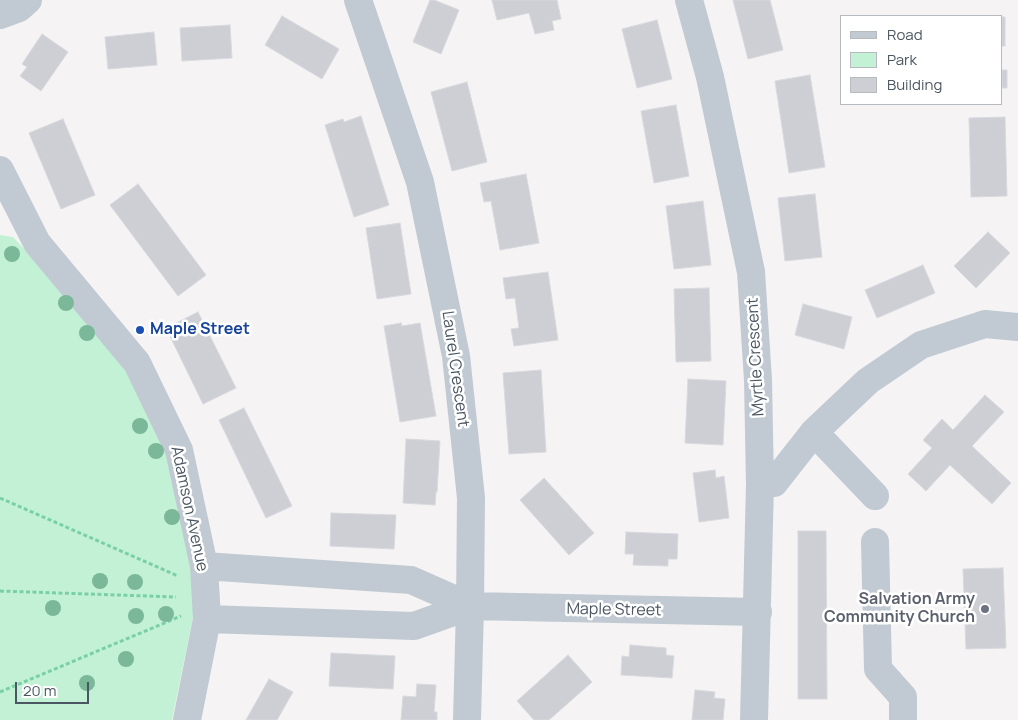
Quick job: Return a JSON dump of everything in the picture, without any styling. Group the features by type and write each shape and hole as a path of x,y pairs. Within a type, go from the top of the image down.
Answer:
{"street":[{"path":"0,15 19,8 28,0"},
{"name":"Laurel Crescent","path":"358,0 420,182 456,356 471,498 467,720"},
{"name":"Myrtle Crescent","path":"690,0 710,77 751,272 758,380 760,484 754,720"},
{"name":"Adamson Avenue","path":"0,170 37,243 138,363 179,450 192,572 194,617 187,720"},
{"path":"0,217 30,229"},
{"path":"760,484 774,483 814,432 868,380 921,345 985,324 1018,327"},
{"path":"814,432 875,496"},
{"path":"875,542 878,669 903,697 903,720"},
{"name":"Maple Street","path":"192,572 411,580 470,606"},
{"name":"Maple Street","path":"194,617 414,626 470,606 758,612"}],"path":[{"path":"0,498 192,572"},
{"path":"0,591 176,597"},
{"path":"0,692 194,617"}],"green space":[{"path":"0,235 13,237 91,318 139,382 176,471 197,597 172,720 0,720"}],"building":[{"path":"430,0 459,10 441,54 413,42"},
{"path":"492,0 557,0 561,19 552,21 554,30 535,34 529,13 497,20"},
{"path":"733,0 770,0 783,50 748,59"},
{"path":"282,16 339,49 322,79 265,45"},
{"path":"1003,17 1005,17 1005,46 1003,46"},
{"path":"657,20 672,79 637,88 622,29"},
{"path":"230,25 232,58 182,61 180,28"},
{"path":"154,32 157,65 108,69 105,37"},
{"path":"42,34 68,52 41,91 20,76 27,67 22,64"},
{"path":"1003,70 1007,70 1007,88 1003,88"},
{"path":"810,75 825,167 789,173 775,81"},
{"path":"467,82 487,162 452,171 431,92"},
{"path":"676,105 689,176 654,183 641,111"},
{"path":"361,116 389,205 354,217 325,125 343,119 344,122"},
{"path":"1005,117 1007,196 971,197 969,118"},
{"path":"63,119 95,195 61,209 29,133"},
{"path":"526,174 539,243 500,250 491,201 484,202 480,183"},
{"path":"138,184 206,275 178,296 110,205"},
{"path":"815,194 822,257 785,261 778,198"},
{"path":"703,201 711,265 674,269 666,206"},
{"path":"400,223 411,294 377,299 366,228"},
{"path":"988,232 1010,253 976,288 954,266"},
{"path":"923,265 935,293 877,318 865,290"},
{"path":"548,272 558,340 514,346 511,329 519,328 515,298 506,299 503,278"},
{"path":"709,288 711,361 676,362 674,289"},
{"path":"803,304 852,317 844,349 795,335"},
{"path":"198,312 236,388 203,404 166,328"},
{"path":"401,323 402,326 420,323 436,416 400,422 384,326"},
{"path":"541,370 546,452 509,454 503,373"},
{"path":"688,379 726,381 723,445 685,443"},
{"path":"985,395 1004,412 972,446 1011,483 992,504 950,465 926,491 908,474 932,448 923,440 942,419 953,430"},
{"path":"244,408 292,506 266,518 219,420"},
{"path":"406,439 440,441 435,505 403,503"},
{"path":"715,470 716,478 724,476 729,518 699,522 693,473"},
{"path":"544,478 594,533 569,555 520,500"},
{"path":"331,513 396,515 394,549 330,546"},
{"path":"798,531 826,531 827,699 798,699"},
{"path":"626,532 678,534 677,559 668,559 668,566 633,565 634,554 625,554"},
{"name":"Salvation Army Community Church","path":"1003,568 1006,648 966,649 963,569"},
{"path":"630,645 666,648 666,655 674,656 672,678 621,675 622,656 629,657"},
{"path":"331,653 395,656 393,689 329,686"},
{"path":"568,655 592,682 549,720 534,720 517,701"},
{"path":"269,679 293,692 277,720 246,720"},
{"path":"417,684 436,685 434,712 437,712 437,720 401,720 403,696 416,697"},
{"path":"695,690 715,692 714,698 725,699 723,720 692,720"}],"place":[{"name":"Maple Street","path":"140,330"},
{"name":"Salvation Army Community Church","path":"985,609"}]}
